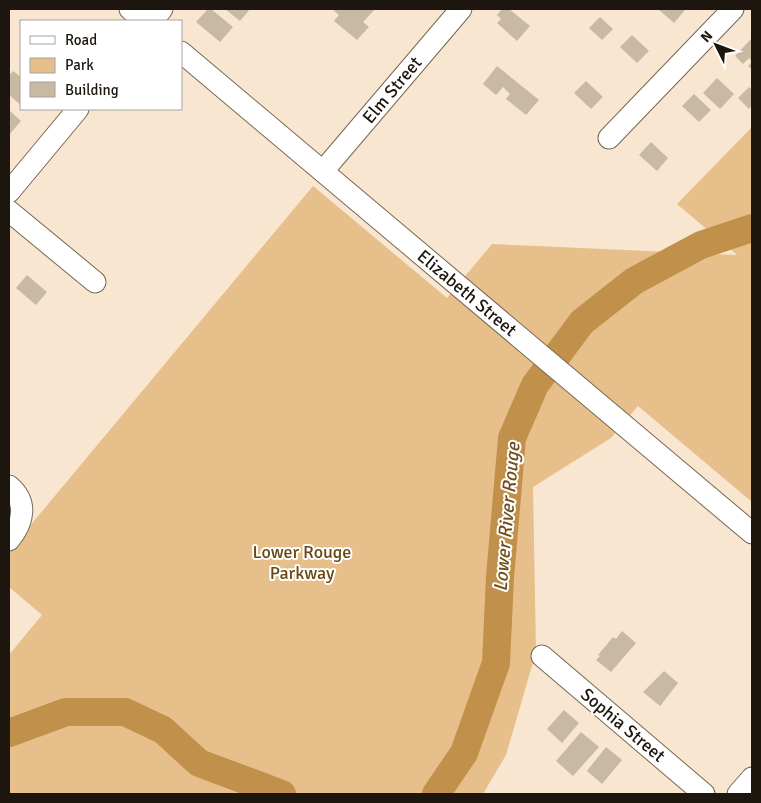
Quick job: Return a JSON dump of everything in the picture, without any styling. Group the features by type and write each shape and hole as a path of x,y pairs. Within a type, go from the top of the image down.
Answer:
{"street":[{"path":"130,9 144,20"},
{"path":"153,20 162,9"},
{"name":"Elm Street","path":"323,171 461,9"},
{"path":"610,138 734,9"},
{"name":"Elizabeth Street","path":"182,53 752,533"},
{"path":"9,192 77,110"},
{"path":"9,211 95,282"},
{"path":"9,486 18,496 22,508 22,519 9,540"},
{"name":"Sophia Street","path":"542,656 704,794"},
{"path":"738,794 752,778"}],"green space":[{"name":"Lower Rouge Parkway","path":"752,127 752,502 638,406 611,438 533,487 536,652 506,755 483,794 9,794 9,655 42,615 9,587 9,551 313,186 447,298 492,244 737,255 677,204"}],"building":[{"path":"208,9 211,9 233,27 220,42 196,22"},
{"path":"225,9 250,9 240,21"},
{"path":"332,9 375,9 363,22 369,27 357,40 334,21 339,15"},
{"path":"502,9 509,9 530,26 517,41 497,23 501,19 497,15"},
{"path":"658,9 684,9 685,10 674,23"},
{"path":"600,17 613,29 602,40 589,28"},
{"path":"632,35 649,51 637,63 620,47"},
{"path":"752,38 752,62 749,58 743,64 735,56"},
{"path":"752,62 752,70 748,66"},
{"path":"497,66 539,100 526,115 506,99 510,94 503,87 496,95 483,84"},
{"path":"13,71 20,76 20,104 9,95 9,76"},
{"path":"717,78 734,94 720,109 703,93"},
{"path":"586,81 603,97 591,109 574,93"},
{"path":"749,87 752,90 752,105 749,109 738,98"},
{"path":"694,94 711,110 699,122 682,106"},
{"path":"9,110 21,121 9,135"},
{"path":"651,142 668,158 657,171 639,155"},
{"path":"27,275 47,292 36,305 16,288"},
{"path":"622,631 636,643 611,672 596,660 613,637 616,639"},
{"path":"664,671 678,683 660,706 643,692"},
{"path":"564,710 579,723 562,743 547,729"},
{"path":"581,732 599,747 573,776 556,761"},
{"path":"606,747 622,760 602,784 587,771"}],"waterway":[{"name":"Lower River Rouge","path":"436,794 464,753 496,663 500,577 512,438 535,385 582,322 634,281 701,245 752,228"},
{"name":"Lower River Rouge","path":"9,733 66,712 125,712 163,730 199,763 282,794"}]}
